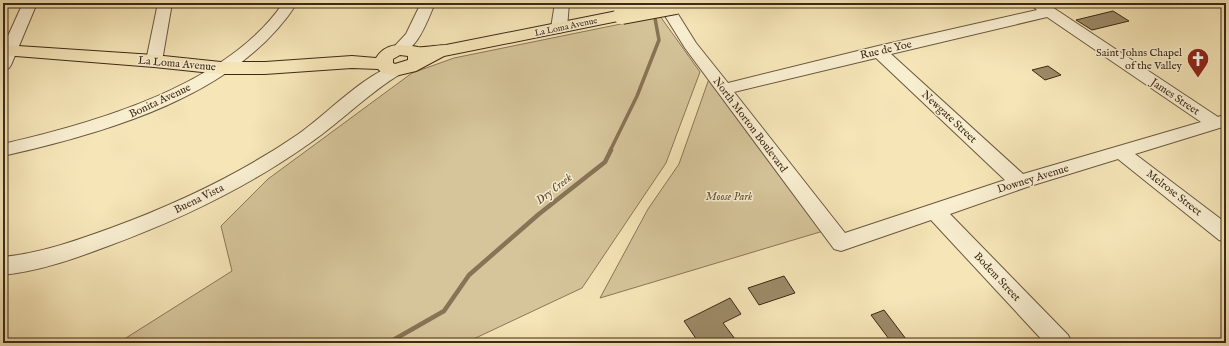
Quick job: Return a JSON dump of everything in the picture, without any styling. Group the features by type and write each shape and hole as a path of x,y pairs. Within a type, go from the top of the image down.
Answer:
{"main road":[{"name":"La Loma Avenue","path":"5,55 154,61 221,68 265,68 352,62 446,50 675,4"}],"street":[{"path":"5,55 30,3"},
{"path":"154,61 165,3"},
{"name":"Bonita Avenue","path":"3,150 69,135 124,117 178,94 221,68 263,37 277,23 290,3"},
{"path":"402,56 428,3"},
{"path":"559,28 562,3"},
{"name":"North Morton Boulevard","path":"675,4 690,45 841,243"},
{"name":"Rue de Yoe","path":"723,89 878,52 1041,5"},
{"name":"James Street","path":"1041,5 1221,122"},
{"name":"Newgate Street","path":"878,52 1020,182"},
{"name":"Buena Vista","path":"3,266 32,262 86,246 162,216 211,194 252,172 314,132 372,84 402,56"},
{"name":"Downey Avenue","path":"841,243 1020,182 1221,122"},
{"name":"Melrose Street","path":"1122,152 1226,234"},
{"name":"Bodem Street","path":"935,211 1060,343"}],"green space":[{"path":"660,16 700,72 666,163 582,288 465,343 118,343 232,271 221,226 268,179 412,73 454,58"},
{"name":"Moose Park","path":"711,73 830,229 600,298 648,209 679,164"}],"building":[{"path":"1113,11 1129,21 1092,30 1076,20"},
{"path":"1048,66 1061,75 1045,80 1032,70"},
{"path":"784,276 795,293 759,305 748,288"},
{"path":"730,298 741,314 723,323 738,343 699,343 684,321"},
{"path":"884,310 909,343 892,343 871,315"}],"waterway":[{"name":"Dry Creek","path":"610,151 637,96 659,40 654,13"},
{"name":"Dry Creek","path":"388,343 444,311 469,275 539,214 605,162 611,150"}],"place":[{"name":"Saint Johns Chapel of the Valley","path":"1198,78"}]}
